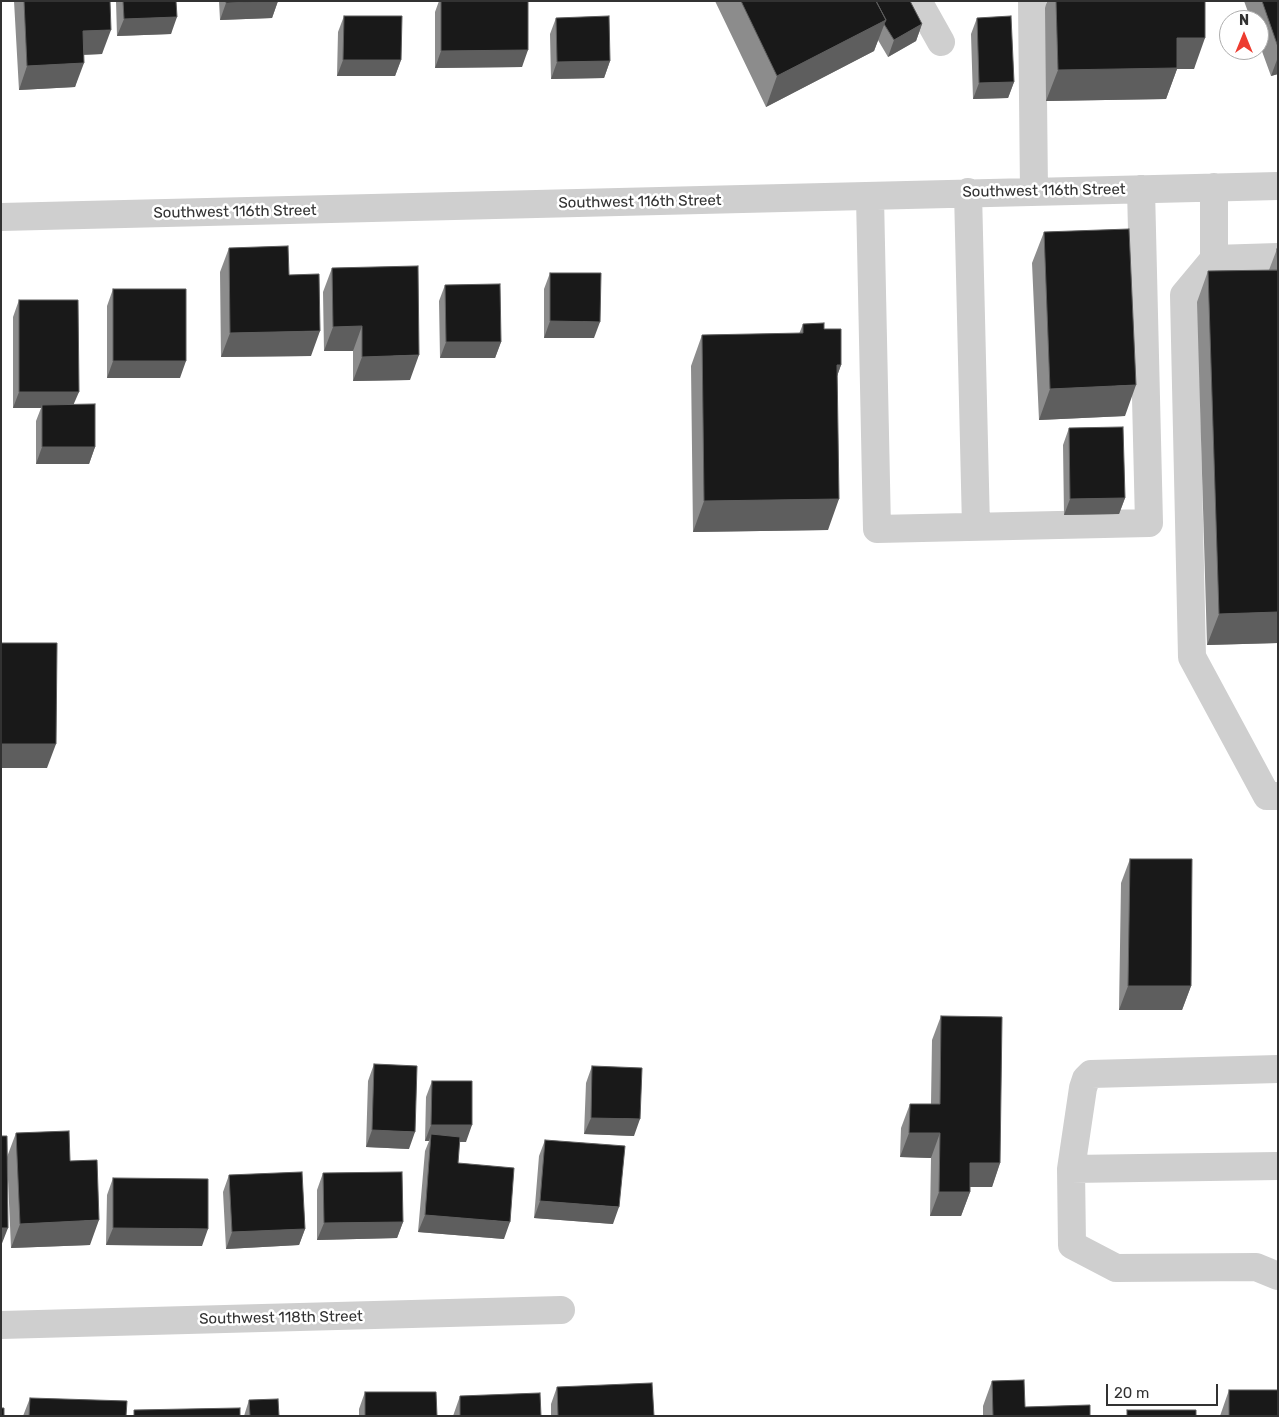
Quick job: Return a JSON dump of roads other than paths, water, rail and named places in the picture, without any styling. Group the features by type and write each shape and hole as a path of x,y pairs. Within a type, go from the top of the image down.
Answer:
{"street":[{"path":"918,1 941,42"},
{"path":"1032,1 1034,192"},
{"name":"Southwest 116th Street","path":"1,217 870,197 968,192 1278,186"},
{"path":"1214,187 1214,259 1184,295 1192,657 1267,796 1278,796"},
{"path":"870,197 877,529 1149,523 1141,189"},
{"path":"968,192 976,527"},
{"path":"1214,259 1278,258"},
{"path":"1278,1069 1091,1074 1086,1079 1083,1088 1071,1169 1072,1245 1116,1268 1256,1267 1278,1276"},
{"path":"1071,1169 1278,1166"},
{"name":"Southwest 118th Street","path":"1,1325 561,1310"}]}
